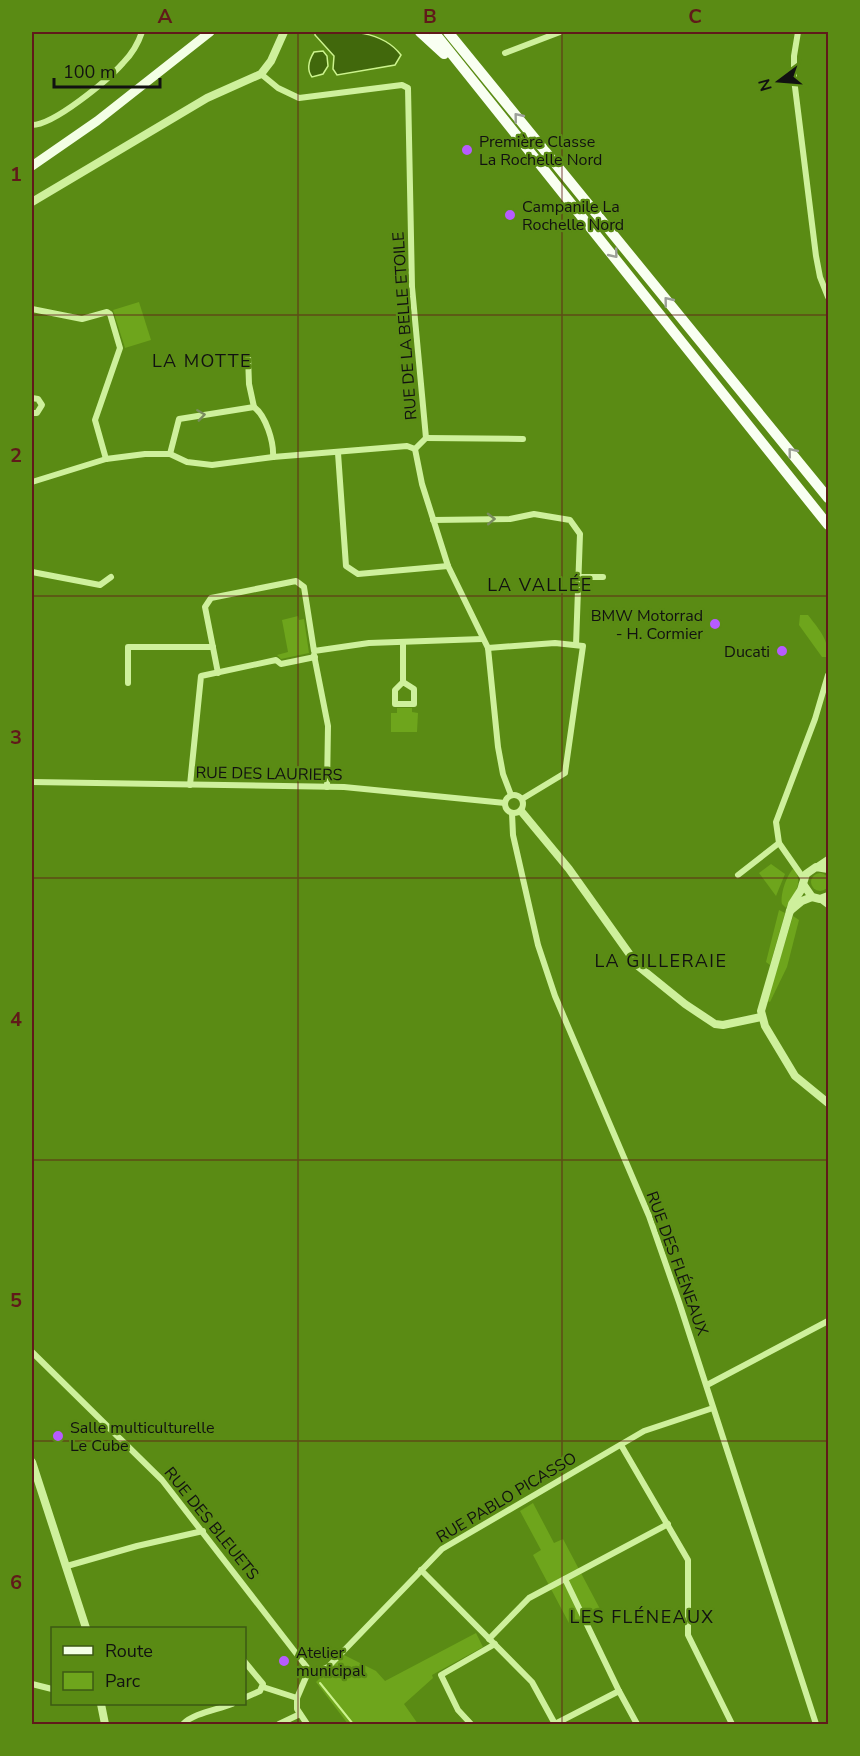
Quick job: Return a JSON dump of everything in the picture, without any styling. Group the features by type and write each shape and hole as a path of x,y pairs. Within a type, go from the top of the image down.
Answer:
{"highway":[{"path":"420,32 484,95"},
{"path":"434,32 828,514"},
{"path":"448,32 828,498"},
{"path":"458,32 497,92"},
{"path":"651,300 828,525"}],"main road":[{"path":"32,166 97,121 208,32"}],"street":[{"path":"32,125 51,119 113,73 130,55 142,32"},
{"path":"276,52 278,32"},
{"path":"32,202 207,98 261,74 276,52 284,32"},
{"path":"505,53 560,32"},
{"path":"798,32 794,56 795,79 816,256 820,277 828,297"},
{"name":"RUE DE LA BELLE ETOILE","path":"261,74 279,88 299,98 406,87 412,287 426,438 415,449"},
{"path":"32,309 82,319 106,312 111,314 120,348 95,420 106,459"},
{"path":"248,356 249,384 254,407 262,418 273,445 273,457"},
{"path":"32,398 38,399 42,405 38,413 32,413"},
{"path":"170,454 180,419 254,407"},
{"path":"426,438 523,439"},
{"path":"32,482 106,459 170,454 187,462 212,465 273,457 407,446 415,449 422,484 448,566 488,648 503,774 511,795 522,799 561,777 566,770 582,646 555,643 488,648"},
{"path":"338,453 346,566 358,574 448,566"},
{"path":"433,520 510,519 534,514 570,520 580,534 576,645"},
{"path":"32,572 100,585 111,577"},
{"path":"579,577 603,577"},
{"path":"218,673 205,607 211,598 296,581 304,587 328,726 327,786"},
{"path":"190,785 201,676 276,660 281,664 314,654 369,643 482,639"},
{"path":"403,643 403,682"},
{"path":"128,682 128,648 213,647"},
{"path":"828,675 815,719 777,815 776,826 780,843 795,862 804,881 816,898 828,905"},
{"name":"RUE DES LAURIERS","path":"32,782 327,786 505,803"},
{"path":"511,795 505,803 512,813 521,810"},
{"path":"522,799 521,810 569,869 627,953 651,977 715,1024 723,1025 761,1017"},
{"name":"RUE DES FLÉNEAUX","path":"512,813 513,835 538,945 555,996 649,1216 707,1385 816,1725"},
{"path":"738,874 780,843"},
{"path":"828,860 815,867 804,881 789,912 762,1002 761,1017 795,1076 828,1102"},
{"path":"795,862 828,869"},
{"path":"789,912 802,901 828,896"},
{"path":"707,1385 828,1321"},
{"name":"RUE DES BLEUETS","path":"32,1352 162,1480 309,1670"},
{"name":"RUE PABLO PICASSO","path":"309,1670 321,1671 328,1667 442,1549 658,1425 713,1408"},
{"path":"621,1445 688,1560 688,1635 732,1725"},
{"path":"32,1462 85,1627"},
{"path":"489,1639 529,1598 668,1524"},
{"path":"67,1566 137,1546 203,1531"},
{"path":"421,1569 532,1682 555,1725 619,1691"},
{"path":"565,1579 637,1725"},
{"path":"471,1725 458,1709 441,1675 495,1644"},
{"path":"246,1663 260,1679 263,1687"},
{"path":"307,1725 296,1706 309,1670"},
{"path":"32,1684 51,1689"},
{"path":"246,1697 263,1687 297,1698"},
{"path":"101,1705 105,1725"},
{"path":"183,1725 201,1714 208,1714 230,1705"},
{"path":"279,1725 300,1714"}],"green space":[{"path":"139,302 151,340 125,348 113,310"},
{"path":"800,615 808,615 822,634 827,646 826,657 822,657 799,625"},
{"path":"298,616 299,620 304,619 309,653 281,659 277,655 288,652 282,620"},
{"path":"397,708 412,708 412,712 418,713 417,732 391,732 391,713 397,713"},
{"path":"771,864 785,874 776,896 759,873"},
{"path":"794,868 798,884 786,908 782,904 783,890"},
{"path":"820,873 826,876 829,882 826,888 820,891 814,888 811,882 814,876"},
{"path":"779,910 785,913 770,965 766,962"},
{"path":"793,916 799,920 787,967 770,1002 767,1001"},
{"path":"533,1503 554,1543 563,1539 600,1609 570,1625 533,1555 541,1550 520,1511"},
{"path":"476,1633 483,1647 432,1675 433,1678 404,1704 418,1724 348,1724 316,1682 344,1655 376,1671 385,1681"}],"shaded area":[{"path":"315,32 362,33 383,40 401,55 395,65 337,75 333,69 334,56 315,35"},
{"path":"323,51 327,56 328,66 323,74 312,77 309,68 311,58 314,52"}],"waterway":[{"path":"320,1683 353,1724"}],"place":[{"name":"Première Classe La Rochelle Nord","path":"467,150"},
{"name":"Campanile La Rochelle Nord","path":"510,215"},
{"name":"BMW Motorrad - H. Cormier","path":"715,624"},
{"name":"Ducati","path":"782,651"},
{"name":"Salle multiculturelle Le Cube","path":"58,1436"},
{"name":"Atelier municipal","path":"284,1661"}],"district":[{"name":"LA MOTTE","path":"202,361"},
{"name":"LA VALLÉE","path":"540,585"},
{"name":"LA GILLERAIE","path":"661,961"},
{"name":"LES FLÉNEAUX","path":"642,1617"}]}
